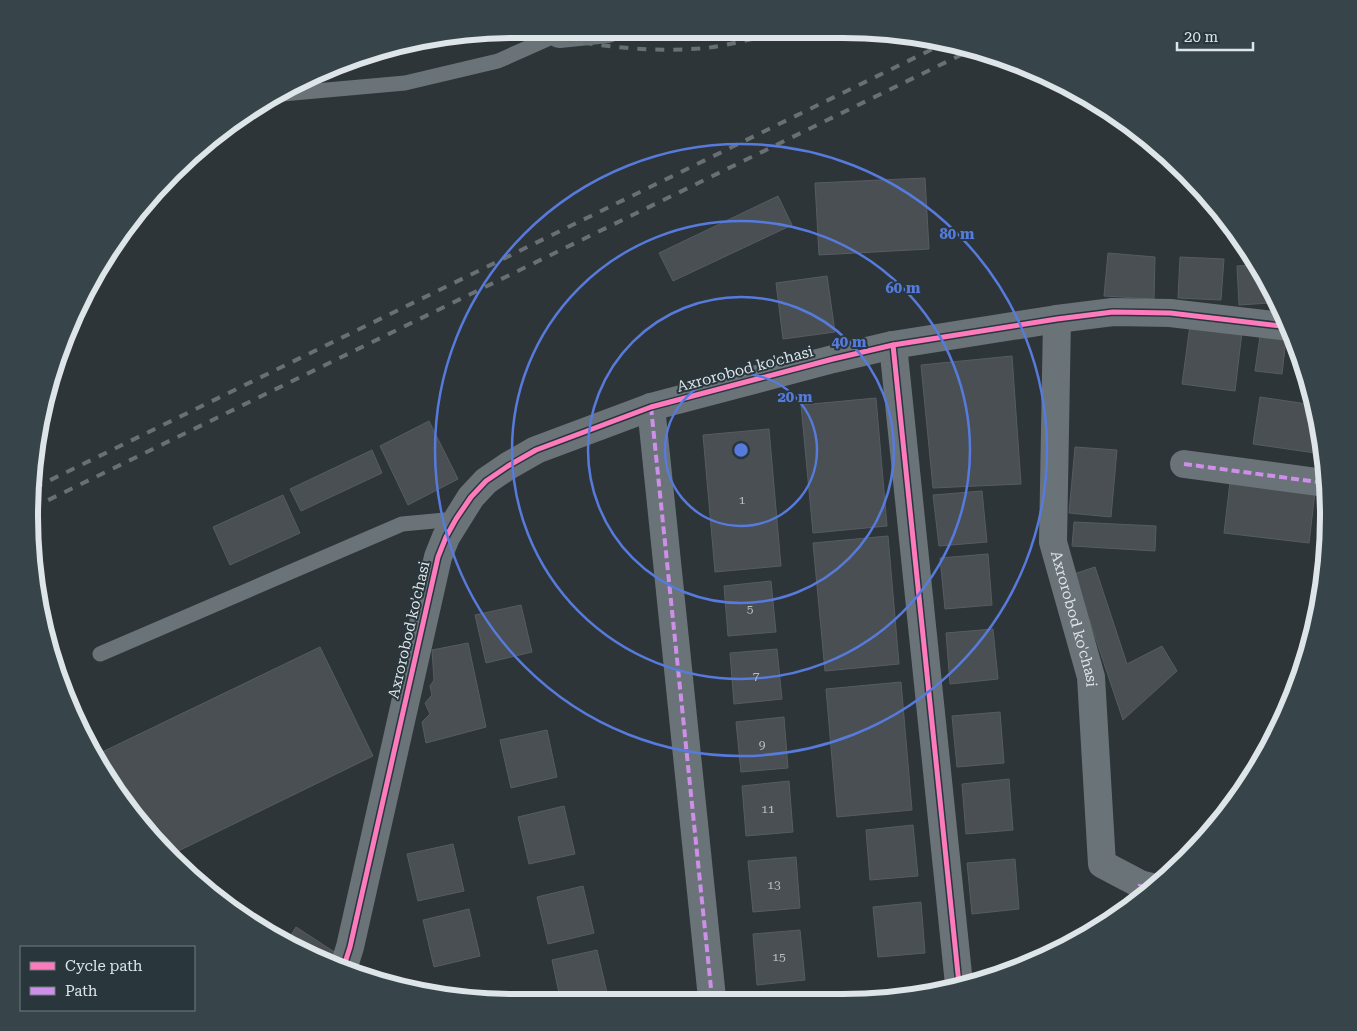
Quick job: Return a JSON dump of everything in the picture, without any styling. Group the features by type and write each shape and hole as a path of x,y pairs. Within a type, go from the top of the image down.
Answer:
{"street":[{"path":"1057,319 1113,312 1170,313 1280,327"},
{"name":"Axrorobod ko'chasi","path":"346,962 438,557 456,519 471,497 486,481 536,450 651,407 834,358 893,345 1057,319 1053,542 1092,677 1102,864 1141,888"},
{"path":"893,345 958,979"},
{"path":"651,407 712,994"},
{"path":"1184,464 1318,482"}],"lane":[{"path":"293,93 405,83 498,61 550,38"},
{"path":"100,654 402,524 456,519"}],"building":[{"path":"925,178 929,249 819,255 815,183"},
{"path":"778,196 792,225 673,281 659,253"},
{"path":"1108,253 1155,257 1154,299 1104,296"},
{"path":"1180,257 1224,259 1221,300 1178,298"},
{"path":"1248,265 1269,303 1239,305 1237,266"},
{"path":"827,276 835,332 783,339 776,283"},
{"path":"1190,325 1242,332 1235,391 1182,384"},
{"path":"1260,336 1285,339 1282,374 1255,371"},
{"path":"1012,356 1021,484 933,488 921,365"},
{"path":"1260,397 1306,404 1315,453 1253,444"},
{"path":"876,398 887,526 813,533 801,405"},
{"path":"429,421 458,479 408,505 380,446"},
{"path":"769,429 781,566 715,572 703,435"},
{"path":"1075,447 1117,450 1111,517 1069,513"},
{"path":"372,450 382,473 301,511 290,489"},
{"path":"1230,482 1315,492 1309,543 1224,533"},
{"path":"982,491 987,542 939,546 933,495"},
{"path":"283,495 300,533 230,565 213,527"},
{"path":"1074,522 1156,526 1155,551 1072,546"},
{"path":"888,536 899,664 825,671 813,543"},
{"path":"988,554 992,605 945,609 940,558"},
{"path":"1095,567 1127,664 1162,646 1177,671 1123,720 1074,574"},
{"path":"771,581 776,632 728,636 724,586"},
{"path":"521,605 532,652 486,663 475,615"},
{"path":"993,629 998,679 950,684 946,633"},
{"path":"468,643 486,727 426,743 422,722 430,714 425,703 432,695 430,686 434,680 432,650"},
{"path":"320,647 373,756 177,852 156,831 136,806 101,753"},
{"path":"777,649 782,699 734,704 730,653"},
{"path":"901,682 912,810 837,817 826,689"},
{"path":"1000,712 1004,763 957,767 952,716"},
{"path":"784,717 788,768 741,772 736,722"},
{"path":"547,730 557,777 511,788 500,740"},
{"path":"1009,779 1013,830 966,834 962,784"},
{"path":"789,781 793,832 746,836 742,786"},
{"path":"564,806 575,854 529,864 518,817"},
{"path":"913,825 918,876 870,880 866,830"},
{"path":"453,844 464,891 418,901 407,854"},
{"path":"796,857 800,908 753,912 748,861"},
{"path":"1015,859 1019,909 972,914 967,863"},
{"path":"583,886 594,933 548,944 537,897"},
{"path":"921,902 925,953 878,957 873,907"},
{"path":"469,909 480,956 434,967 423,920"},
{"path":"296,927 336,953 334,957 290,937"},
{"path":"800,930 805,980 757,985 753,934"},
{"path":"597,950 607,994 559,994 552,960"}],"railway":[{"path":"555,38 608,46 657,50 716,47 756,38"},
{"path":"39,486 936,47"},
{"path":"38,505 963,54"}],"marked path":[{"path":"651,407 712,994"},
{"path":"1184,464 1318,482"},
{"path":"1140,884 1140,889"}],"cycle path":[{"path":"345,962 438,557 446,537 471,497 486,481 508,466 536,450 651,407 893,345 1113,312 1170,313 1280,326"},
{"path":"893,345 958,979"}]}
